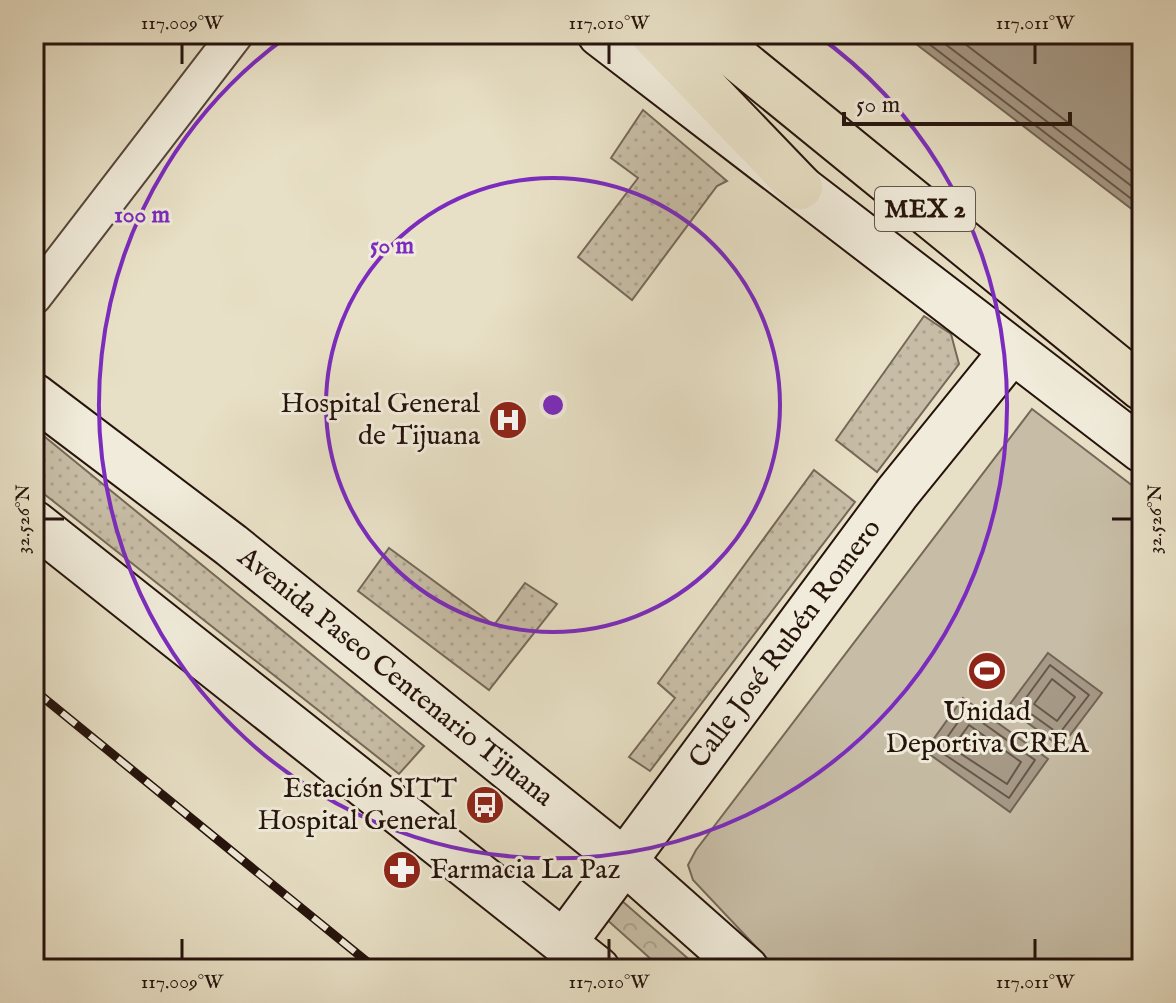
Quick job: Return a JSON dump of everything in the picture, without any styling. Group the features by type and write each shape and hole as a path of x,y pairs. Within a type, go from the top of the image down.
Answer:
{"highway":[{"path":"653,34 800,187"},
{"name":"MEX 2","path":"707,34 1142,388"}],"main road":[{"path":"600,34 1142,450"},
{"name":"Calle José Rubén Romero","path":"565,941 897,493 1012,351"},
{"name":"Avenida Paseo Centenario Tijuana","path":"34,396 231,545 623,860 746,969"},
{"path":"34,523 597,969"}],"street":[{"path":"34,297 236,34"}],"green space":[{"path":"643,110 727,181 717,186 632,300 578,257 638,178 611,158"},
{"path":"924,316 951,334 959,364 877,472 836,440"},
{"name":"Unidad Deportiva CREA","path":"1032,409 1142,493 1142,969 777,969 693,880 688,865 696,850"},
{"path":"34,428 424,746 399,774 34,486"},
{"path":"814,470 855,502 650,771 629,757 675,698 658,683"},
{"path":"389,548 494,625 525,583 557,604 489,690 358,591"},
{"path":"621,900 700,969 662,969 605,918"}],"water":[{"path":"903,34 1142,34 1142,217"},
{"path":"1048,653 1102,693 1061,747 1007,708"},
{"path":"963,698 1048,759 1010,812 925,751"}],"railway":[{"path":"34,690 376,969"}],"place":[{"name":"Hospital General de Tijuana","path":"508,420"},
{"name":"Unidad Deportiva CREA","path":"987,671"},
{"name":"Estación SITT Hospital General","path":"485,805"},
{"name":"Farmacia La Paz","path":"402,870"}]}
